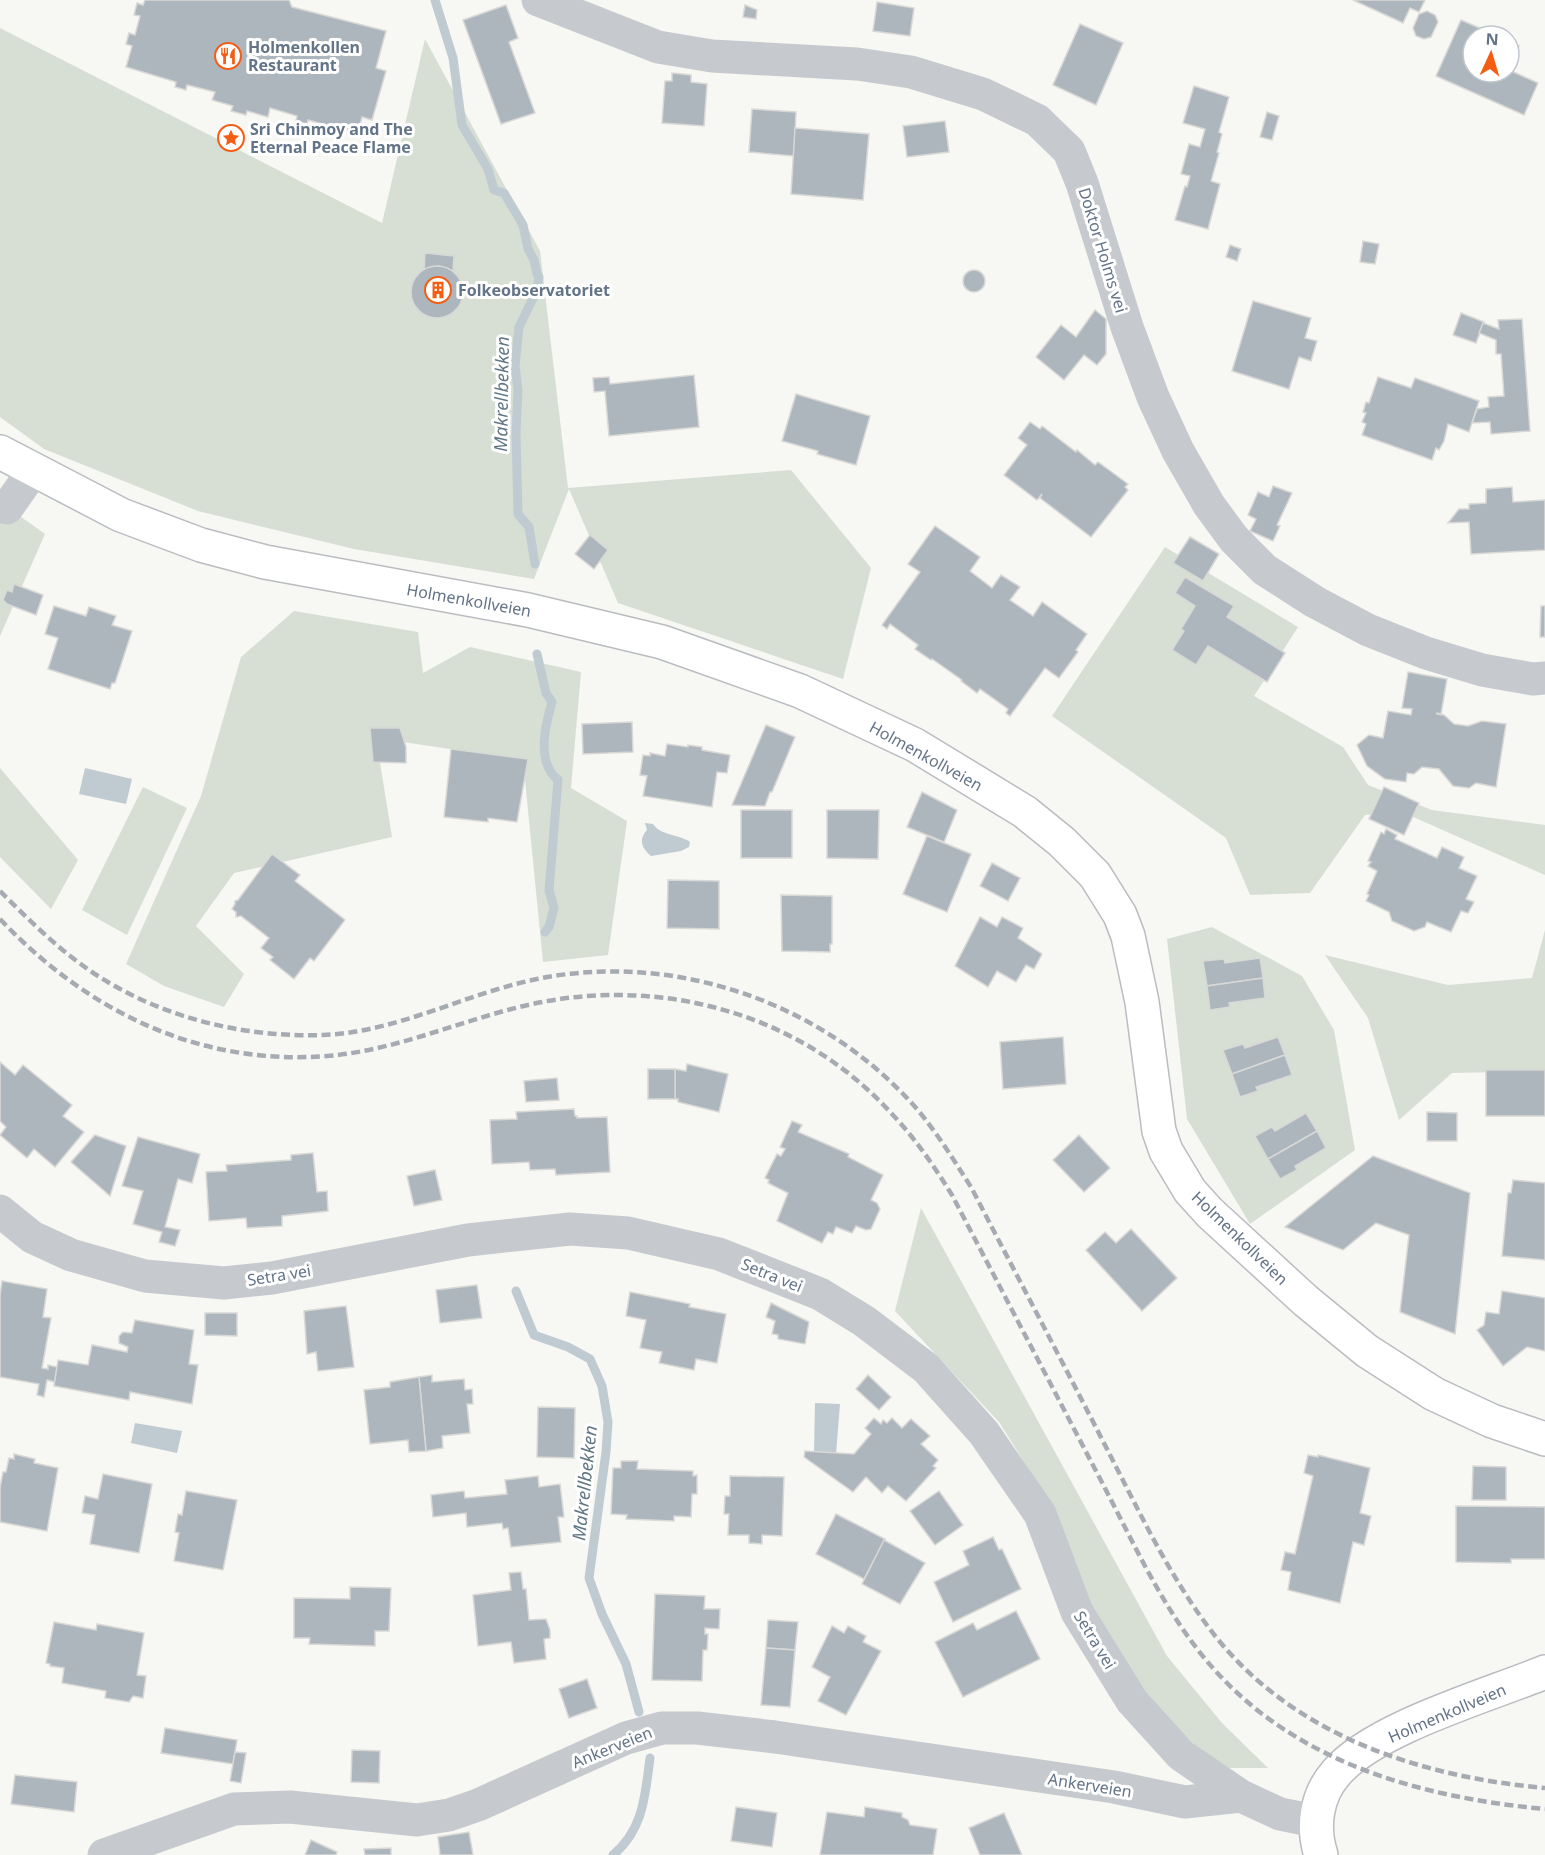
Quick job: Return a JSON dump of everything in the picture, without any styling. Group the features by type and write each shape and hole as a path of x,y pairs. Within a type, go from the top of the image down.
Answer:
{"main road":[{"name":"Holmenkollveien","path":"0,452 121,515 201,545 254,559 528,610 673,646 800,690 915,745 1025,812 1062,842 1095,875 1120,915 1128,936 1143,1002 1154,1106 1159,1131 1166,1151 1190,1191 1210,1213 1306,1302 1367,1352 1434,1394 1492,1421 1545,1439"},
{"name":"Holmenkollveien","path":"1321,1855 1315,1821 1323,1793 1336,1773 1354,1757 1373,1744 1432,1716 1545,1672"}],"street":[{"name":"Doktor Holms vei","path":"538,0 658,47 712,56 857,64 911,72 983,94 1037,120 1069,151 1082,183 1127,327 1153,397 1178,452 1209,505 1234,539 1265,570 1315,602 1368,630 1426,653 1482,670 1533,679 1545,678"},
{"path":"0,506 8,508 33,471"},
{"name":"Setra vei","path":"0,1211 32,1238 71,1255 145,1276 224,1283 272,1278 468,1240 570,1229 628,1233 719,1254 820,1294 864,1321 926,1368 984,1433 1040,1514 1077,1612 1132,1701 1181,1755 1240,1796 1280,1814 1315,1821"},
{"name":"Ankerveien","path":"104,1855 234,1809 290,1807 417,1820 448,1815 478,1805 626,1738 662,1728 698,1728 776,1737 1114,1787 1185,1802 1240,1796"}],"shaded area":[{"path":"0,28 382,223 425,39 540,251 568,488 791,470 871,568 843,679 618,603 569,489 534,579 354,549 198,511 44,449 0,417"},
{"path":"0,502 45,534 0,636"},
{"path":"1165,547 1298,627 1254,696 1343,747 1368,785 1432,810 1545,825 1545,875 1404,813 1365,815 1310,893 1250,895 1226,838 1052,716"},
{"path":"294,611 418,632 423,673 470,647 581,672 571,788 627,821 608,955 543,962 523,760 376,738 392,837 234,873 196,926 244,974 224,1007 164,986 126,964 201,796 241,657"},
{"path":"0,768 78,860 51,909 0,857"},
{"path":"85,768 132,779 126,804 79,794"},
{"path":"143,787 187,808 127,935 82,910"},
{"path":"645,823 653,824 661,831 686,839 690,842 689,847 681,851 651,856 642,844 647,830"},
{"path":"1212,927 1302,976 1334,1030 1355,1150 1250,1224 1187,1119 1167,939"},
{"path":"1545,930 1545,1071 1452,1073 1399,1120 1368,1018 1325,955 1448,985 1532,978"},
{"path":"921,1208 1167,1656 1222,1723 1268,1768 1218,1768 1139,1690 1089,1601 1054,1509 999,1422 895,1311"},
{"path":"815,1403 840,1404 836,1454 814,1453"},
{"path":"135,1423 182,1431 177,1453 131,1443"}],"building":[{"path":"145,0 289,0 292,7 386,31 376,68 386,71 372,120 362,117 358,134 308,120 307,124 296,121 297,116 270,108 268,117 247,111 246,115 231,111 233,106 212,100 215,92 187,85 186,90 175,87 176,82 126,67 132,46 126,44 129,33 135,35 140,16 134,15 137,3 143,5"},
{"path":"1353,0 1425,0 1419,12 1410,8 1403,23"},
{"path":"877,2 914,8 910,36 873,31"},
{"path":"506,5 518,38 509,42 535,113 501,124 463,20"},
{"path":"745,5 757,10 756,19 743,17"},
{"path":"1427,11 1435,15 1438,22 1431,37 1424,39 1416,36 1413,28 1419,14"},
{"path":"1461,20 1470,24 1461,24 1461,84 1521,84 1521,75 1538,83 1524,115 1436,76"},
{"path":"1080,24 1123,43 1096,105 1053,85"},
{"path":"672,73 691,75 691,82 707,84 704,126 662,123 665,81 672,81"},
{"path":"1194,86 1229,97 1219,132 1222,134 1217,152 1219,153 1211,181 1220,184 1208,229 1175,220 1190,176 1181,174 1189,144 1200,147 1205,129 1183,123"},
{"path":"752,109 796,112 794,156 749,152"},
{"path":"1267,112 1279,116 1272,140 1260,137"},
{"path":"945,121 949,152 907,157 903,126"},
{"path":"795,128 869,134 863,200 791,194"},
{"path":"1363,241 1379,244 1375,264 1360,262"},
{"path":"1230,245 1241,249 1237,261 1226,257"},
{"path":"425,253 454,256 453,271 439,266 424,270"},
{"name":"Folkeobservatoriet","path":"437,266 447,268 455,274 461,282 463,292 461,302 455,310 447,316 437,318 427,316 419,310 413,302 411,292 413,282 419,274 427,268"},
{"path":"974,270 982,273 985,281 982,289 974,292 966,289 963,281 966,273"},
{"path":"1253,301 1311,318 1305,338 1317,341 1311,361 1299,357 1289,389 1232,371"},
{"path":"1095,310 1106,319 1106,354 1097,365 1084,355 1064,380 1036,357 1061,325 1076,337"},
{"path":"1461,313 1484,322 1476,343 1453,335"},
{"path":"1522,319 1530,431 1491,434 1490,422 1472,423 1477,409 1489,407 1488,397 1504,396 1501,354 1496,354 1496,340 1479,333 1483,323 1499,329 1498,320"},
{"path":"694,375 699,427 609,436 605,391 594,392 593,378 609,377 610,384"},
{"path":"1378,377 1411,388 1415,378 1479,401 1469,432 1448,424 1444,441 1439,450 1436,448 1432,460 1362,435 1366,424 1362,422 1366,413 1363,412 1366,402 1369,403"},
{"path":"796,394 870,416 856,465 782,441"},
{"path":"1030,422 1040,429 1042,426 1095,465 1098,462 1128,484 1125,487 1128,490 1091,537 1040,498 1042,494 1037,500 1004,475 1027,445 1018,438"},
{"path":"1273,486 1292,493 1277,525 1280,526 1273,541 1250,531 1256,519 1248,515 1258,492 1269,497"},
{"path":"1512,487 1513,502 1545,500 1545,550 1471,554 1469,522 1448,523 1459,509 1469,509 1469,504 1486,503 1486,489"},
{"path":"935,526 980,557 970,571 992,588 1001,575 1020,587 1010,600 1033,616 1042,602 1087,634 1076,650 1078,652 1059,678 1045,668 1010,716 1006,713 1008,709 980,689 977,693 962,680 915,649 918,645 890,624 887,629 882,625 920,572 908,564"},
{"path":"590,535 608,550 594,569 575,554"},
{"path":"1190,537 1219,554 1203,581 1173,563"},
{"path":"1185,577 1234,606 1227,617 1285,653 1267,682 1208,646 1196,665 1172,650 1184,631 1181,629 1195,606 1175,593"},
{"path":"14,584 43,595 36,615 7,604 3,600 7,590 12,592"},
{"path":"54,606 86,616 89,607 116,616 112,625 132,631 115,683 112,683 110,689 48,669 58,638 45,634"},
{"path":"1541,606 1545,606 1545,637 1540,637"},
{"path":"1408,672 1447,679 1441,714 1437,714 1444,715 1454,724 1468,726 1482,721 1506,724 1496,787 1476,783 1469,788 1453,786 1439,769 1422,767 1414,774 1407,773 1406,782 1385,779 1367,766 1357,745 1369,735 1383,738 1388,711 1411,715 1412,709 1402,708"},
{"path":"632,722 633,752 583,754 582,724"},
{"path":"766,725 795,737 772,792 765,806 732,805"},
{"path":"370,728 400,728 406,747 406,763 373,762"},
{"path":"667,744 702,747 702,750 730,755 727,773 717,772 712,807 643,796 647,776 640,775 643,755 650,756 650,753 665,756"},
{"path":"451,749 528,759 517,822 488,818 488,822 444,817"},
{"path":"1384,787 1419,803 1404,835 1369,819"},
{"path":"922,792 957,810 944,842 907,827"},
{"path":"741,810 792,810 792,858 741,858"},
{"path":"827,810 879,810 878,859 827,858"},
{"path":"1386,829 1397,835 1395,839 1437,858 1442,847 1464,857 1459,868 1477,876 1466,899 1474,902 1468,913 1461,911 1451,932 1427,922 1425,927 1414,931 1392,921 1389,912 1366,901 1377,871 1368,866 1371,862 1368,861 1381,832 1384,834"},
{"path":"927,836 971,854 947,912 903,894"},
{"path":"272,854 300,875 295,881 345,920 314,961 310,958 294,979 270,960 273,957 261,948 269,938 241,916 236,917 236,912 232,909 235,901"},
{"path":"992,863 1020,878 1008,901 980,886"},
{"path":"668,880 719,881 719,929 667,928"},
{"path":"781,895 832,896 830,952 782,951"},
{"path":"980,917 997,927 1002,917 1023,928 1018,938 1042,954 1034,969 1026,965 1016,982 997,971 988,987 955,966"},
{"path":"1260,958 1263,978 1207,986 1203,961 1224,959 1225,963"},
{"path":"1263,978 1265,998 1229,1003 1230,1007 1210,1010 1207,986"},
{"path":"1063,1037 1066,1084 1003,1089 1000,1042"},
{"path":"1278,1037 1285,1055 1232,1074 1223,1050 1243,1044 1245,1048"},
{"path":"1285,1055 1292,1075 1256,1087 1258,1091 1240,1097 1232,1074"},
{"path":"0,1062 15,1075 23,1065 72,1105 63,1116 84,1132 55,1167 34,1149 27,1158 0,1135 6,1127 0,1121"},
{"path":"687,1064 728,1074 719,1112 678,1102 678,1099 675,1099 675,1069 686,1071"},
{"path":"648,1069 675,1069 675,1099 648,1099"},
{"path":"1486,1070 1545,1070 1545,1116 1486,1116"},
{"path":"557,1078 559,1100 526,1102 524,1081"},
{"path":"574,1109 577,1118 607,1117 610,1172 556,1175 555,1169 530,1170 529,1162 492,1164 490,1120 517,1119 516,1112"},
{"path":"1427,1112 1457,1113 1457,1141 1427,1141"},
{"path":"1306,1113 1317,1131 1268,1159 1255,1136 1272,1127 1275,1131"},
{"path":"792,1121 802,1125 798,1132 849,1154 848,1157 883,1175 871,1200 877,1203 880,1209 871,1229 866,1230 856,1226 852,1233 836,1227 833,1234 828,1232 822,1243 777,1221 788,1193 768,1183 769,1180 765,1178 777,1154 781,1156 785,1149 780,1147"},
{"path":"1317,1131 1326,1148 1295,1166 1297,1170 1280,1179 1268,1159"},
{"path":"95,1135 126,1146 110,1196 71,1162"},
{"path":"1079,1135 1110,1168 1084,1192 1053,1160"},
{"path":"138,1137 200,1154 192,1183 178,1179 165,1227 180,1230 175,1246 159,1242 162,1232 133,1224 143,1191 122,1186"},
{"path":"313,1153 317,1192 327,1191 328,1211 282,1216 282,1226 247,1228 246,1218 209,1221 206,1172 227,1171 226,1165 291,1160 291,1155"},
{"path":"1373,1156 1470,1193 1455,1334 1400,1312 1409,1235 1376,1223 1343,1250 1285,1227"},
{"path":"435,1170 442,1200 414,1206 407,1176"},
{"path":"1513,1180 1545,1183 1545,1260 1502,1256 1508,1193 1511,1193"},
{"path":"1131,1229 1177,1278 1142,1311 1086,1250 1105,1232 1116,1243"},
{"path":"2,1281 47,1289 43,1317 51,1318 42,1368 48,1369 48,1365 57,1367 55,1382 47,1380 44,1397 37,1395 39,1384 0,1377"},
{"path":"477,1285 482,1318 440,1323 436,1290"},
{"path":"1502,1291 1545,1298 1545,1351 1527,1347 1503,1366 1477,1330 1484,1325 1486,1312 1499,1314"},
{"path":"630,1292 726,1314 717,1363 696,1359 694,1370 659,1363 662,1352 640,1348 646,1320 626,1316"},
{"path":"771,1303 809,1322 805,1344 778,1339 778,1335 772,1334 775,1321 766,1317"},
{"path":"346,1306 354,1367 318,1371 316,1352 307,1354 304,1311"},
{"path":"205,1313 237,1313 237,1336 205,1335"},
{"path":"135,1320 194,1330 189,1364 198,1365 192,1404 130,1392 129,1400 54,1386 58,1360 88,1365 92,1345 127,1352 128,1347 119,1343 119,1336 123,1332 132,1333"},
{"path":"432,1375 432,1382 464,1379 465,1390 472,1389 473,1404 467,1404 470,1433 442,1436 443,1448 426,1451 419,1377"},
{"path":"868,1375 891,1397 879,1410 856,1389"},
{"path":"419,1377 426,1451 409,1452 408,1440 370,1444 364,1390 390,1387 390,1382"},
{"path":"538,1407 575,1408 574,1458 537,1457"},
{"path":"874,1418 881,1424 883,1420 887,1423 892,1418 902,1428 911,1419 930,1436 921,1444 938,1460 933,1466 936,1468 906,1501 888,1486 882,1493 866,1477 853,1492 804,1457 805,1451 854,1454 871,1434 865,1428"},
{"path":"14,1454 35,1459 34,1463 58,1468 47,1531 0,1522 0,1488 3,1472 6,1472 9,1458 14,1459"},
{"path":"1308,1455 1318,1457 1318,1455 1370,1468 1360,1513 1371,1516 1364,1545 1353,1542 1340,1603 1288,1590 1291,1572 1281,1570 1285,1552 1295,1554 1313,1476 1304,1473"},
{"path":"621,1461 638,1461 637,1469 693,1471 693,1476 697,1475 697,1494 692,1494 691,1517 674,1516 674,1521 626,1519 627,1515 611,1514 613,1468 621,1468"},
{"path":"1473,1466 1506,1467 1506,1500 1472,1500"},
{"path":"103,1474 152,1484 139,1553 90,1544 95,1515 82,1513 85,1496 98,1499"},
{"path":"538,1476 539,1487 560,1484 564,1517 558,1517 561,1542 511,1547 508,1528 503,1529 502,1523 467,1527 466,1513 433,1517 431,1495 464,1491 465,1498 507,1494 505,1480"},
{"path":"730,1476 784,1477 782,1536 762,1535 762,1544 749,1543 749,1535 728,1535 729,1514 724,1514 725,1496 730,1496"},
{"path":"186,1491 237,1500 223,1570 174,1561 179,1533 175,1532 178,1514 182,1515"},
{"path":"939,1491 963,1525 935,1545 910,1511"},
{"path":"1456,1506 1545,1507 1545,1559 1511,1559 1511,1563 1456,1562"},
{"path":"836,1514 885,1539 864,1579 816,1554"},
{"path":"993,1537 999,1550 1002,1549 1021,1589 953,1622 934,1582 969,1565 963,1551"},
{"path":"884,1540 925,1563 900,1604 862,1584"},
{"path":"521,1572 523,1589 526,1589 529,1620 546,1619 550,1638 544,1639 546,1659 514,1663 511,1642 478,1646 473,1595 511,1590 509,1573"},
{"path":"350,1587 391,1588 389,1631 375,1631 375,1646 309,1644 310,1638 294,1638 294,1598 350,1599"},
{"path":"655,1594 705,1596 704,1609 720,1609 719,1629 705,1628 705,1634 708,1634 707,1650 703,1650 702,1681 652,1680"},
{"path":"1016,1611 1040,1659 963,1697 935,1642 973,1623 977,1630"},
{"path":"768,1620 798,1622 795,1650 766,1648"},
{"path":"54,1622 96,1630 97,1624 144,1633 137,1675 146,1676 143,1698 133,1696 129,1702 105,1698 106,1691 62,1683 64,1668 50,1666 46,1663"},
{"path":"832,1626 844,1633 848,1626 866,1636 863,1642 881,1651 846,1715 818,1701 830,1677 812,1667"},
{"path":"766,1648 795,1650 790,1707 761,1705"},
{"path":"587,1679 597,1708 569,1718 559,1689"},
{"path":"165,1728 237,1740 233,1764 161,1753"},
{"path":"352,1750 380,1751 379,1783 351,1782"},
{"path":"235,1752 246,1753 241,1783 230,1781"},
{"path":"15,1775 77,1782 74,1812 11,1804"},
{"path":"736,1807 777,1813 772,1847 731,1841"},
{"path":"865,1807 902,1813 902,1817 908,1820 910,1825 937,1829 933,1855 820,1855 827,1812 864,1817"},
{"path":"1004,1813 1022,1855 980,1855 969,1828"},
{"path":"469,1832 473,1855 440,1855 438,1837"},
{"path":"311,1840 337,1852 336,1855 305,1855"},
{"path":"391,1848 391,1855 365,1855 364,1849"}],"waterway":[{"name":"Makrellbekken","path":"435,0 453,58 462,125 488,169 494,190 504,193 523,225 528,249 539,277 537,290 519,327 515,366 518,390 516,433 518,514 529,527 535,564"},
{"name":"Makrellbekken","path":"537,654 546,693 552,702 545,732 545,754 547,764 558,780 549,890 554,908 549,927 545,932"},
{"name":"Makrellbekken","path":"516,1291 534,1335 568,1347 590,1359 602,1386 608,1422 606,1452 589,1578 602,1614 626,1664 639,1712"},
{"name":"Makrellbekken","path":"613,1855 623,1845 637,1823 644,1798 650,1758"}],"railway":[{"path":"0,891 58,946 105,980 163,1009 226,1027 291,1035 351,1032 404,1020 537,979 587,972 638,972 688,979 736,991 783,1009 828,1033 869,1063 906,1097 948,1152 971,1187 1170,1569 1216,1637 1248,1672 1284,1701 1323,1726 1364,1746 1408,1762 1453,1774 1545,1788"},
{"path":"0,919 34,952 70,981 108,1005 148,1026 190,1041 234,1052 279,1057 355,1053 409,1040 515,1008 590,996 638,996 685,1001 731,1012 775,1029 817,1051 856,1079 891,1113 938,1173 952,1195 1143,1563 1183,1629 1198,1650 1232,1688 1269,1719 1310,1745 1354,1766 1400,1782 1447,1794 1545,1809"}],"place":[{"name":"Holmenkollen Restaurant","path":"228,56"},
{"name":"Sri Chinmoy and The Eternal Peace Flame","path":"231,138"},
{"name":"Folkeobservatoriet","path":"438,290"}]}
